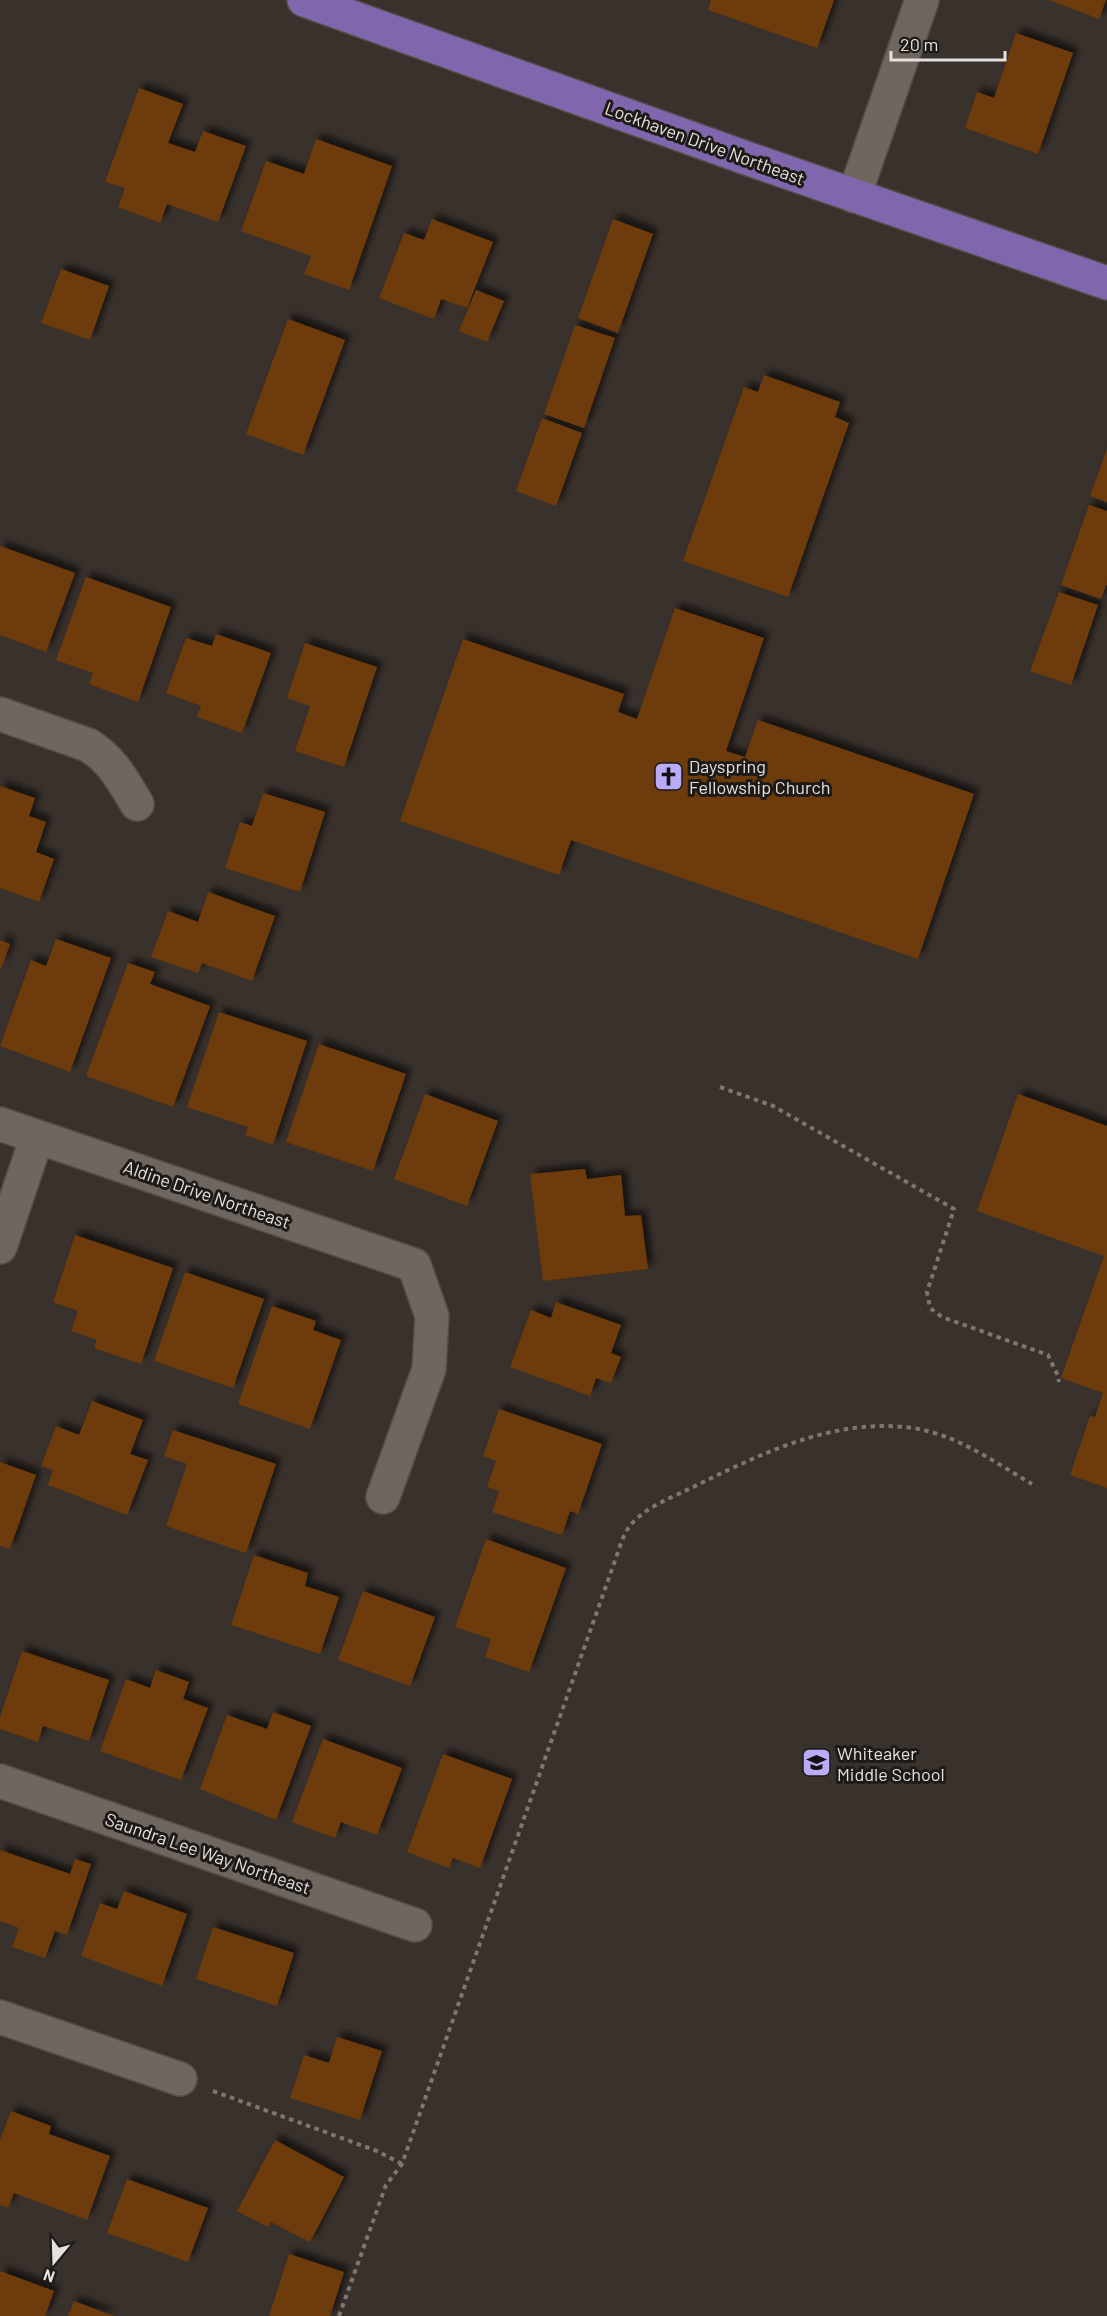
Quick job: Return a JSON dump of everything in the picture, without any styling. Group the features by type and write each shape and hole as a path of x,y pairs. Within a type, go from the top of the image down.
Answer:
{"main road":[{"name":"Lockhaven Drive Northeast","path":"304,0 1107,284"}],"street":[{"path":"854,196 922,0"},
{"path":"0,714 88,745 101,753 116,768 137,804"},
{"name":"Aldine Drive Northeast","path":"0,1124 414,1265 432,1316 429,1369 383,1497"},
{"path":"0,1247 37,1137"},
{"name":"Saundra Lee Way Northeast","path":"0,1781 415,1925"},
{"path":"0,2017 180,2079"}],"path":[{"path":"720,1087 773,1106 954,1209 927,1292 930,1308 942,1317 1048,1355 1059,1382"},
{"path":"339,2316 386,2186 402,2164 618,1552 630,1526 661,1503 769,1451 813,1436 855,1427 892,1427 932,1432 973,1448 1032,1484"},
{"path":"180,2079 377,2151 402,2164"}],"building":[{"path":"711,0 834,0 817,48 708,10"},
{"path":"1049,0 1106,0 1099,19"},
{"path":"1016,33 1073,53 1038,154 965,128 977,92 994,98"},
{"path":"139,88 183,104 168,143 195,152 203,131 246,146 218,222 167,204 160,223 118,207 125,188 105,182"},
{"path":"316,139 392,166 349,290 304,274 311,256 241,231 266,161 304,174"},
{"path":"432,219 493,242 467,308 441,299 434,319 379,298 404,233 424,240"},
{"path":"613,219 653,234 618,333 578,318"},
{"path":"61,269 109,286 90,340 41,323"},
{"path":"476,290 504,301 487,342 459,331"},
{"path":"288,319 345,340 303,455 246,434"},
{"path":"575,325 615,338 584,428 544,414"},
{"path":"764,375 840,402 835,417 849,423 788,597 683,561 744,387 758,392"},
{"path":"542,418 582,433 556,506 516,491"},
{"path":"1107,449 1107,502 1090,496"},
{"path":"1089,505 1107,511 1107,583 1101,599 1061,585"},
{"path":"0,546 75,573 46,652 0,635"},
{"path":"86,577 171,607 138,702 89,684 93,673 56,660"},
{"path":"1059,592 1098,605 1071,685 1030,671"},
{"name":"Dayspring Fellowship Church","path":"675,608 764,638 726,751 745,757 758,720 974,794 918,959 571,840 559,875 400,821 463,639 624,694 618,712 637,719"},
{"path":"216,634 271,653 242,733 197,717 201,706 166,693 186,638 212,646"},
{"path":"305,643 377,667 344,767 295,751 310,706 287,698"},
{"path":"0,786 35,798 29,816 46,822 36,852 54,859 39,902 0,888"},
{"path":"263,793 325,812 300,892 225,868 240,822 252,826"},
{"path":"208,892 275,916 252,981 202,963 198,973 151,957 168,911 198,922"},
{"path":"56,939 111,958 70,1072 0,1046 31,960 46,966"},
{"path":"0,940 10,944 0,971"},
{"path":"128,963 155,972 150,984 210,1006 173,1107 86,1076"},
{"path":"219,1012 307,1041 273,1145 245,1135 248,1127 187,1107"},
{"path":"319,1044 406,1074 373,1171 286,1142"},
{"path":"425,1094 498,1121 467,1206 394,1179"},
{"path":"1018,1094 1107,1126 1107,1488 1070,1475 1090,1416 1095,1417 1103,1393 1061,1378 1104,1256 977,1211"},
{"path":"585,1169 587,1179 621,1175 625,1216 641,1215 648,1269 543,1281 530,1174"},
{"path":"75,1235 173,1268 141,1364 94,1348 97,1340 71,1331 78,1311 53,1302"},
{"path":"185,1272 264,1299 233,1388 154,1361"},
{"path":"556,1302 621,1325 611,1353 621,1357 611,1383 596,1378 590,1396 510,1367 531,1310 551,1318"},
{"path":"272,1306 316,1321 313,1330 341,1340 310,1429 238,1404"},
{"path":"92,1401 143,1420 130,1454 148,1460 127,1515 48,1485 53,1470 41,1466 56,1426 79,1435"},
{"path":"499,1409 602,1444 578,1514 570,1511 562,1535 492,1512 499,1491 487,1487 496,1461 483,1456"},
{"path":"173,1430 276,1464 246,1553 166,1526 187,1464 164,1456"},
{"path":"0,1462 36,1475 10,1549 0,1546"},
{"path":"486,1539 566,1568 529,1672 485,1657 491,1639 455,1627"},
{"path":"254,1555 308,1573 305,1586 339,1597 320,1654 231,1625"},
{"path":"363,1591 435,1617 410,1686 338,1660"},
{"path":"22,1651 109,1680 89,1741 43,1726 38,1742 0,1729 0,1717"},
{"path":"156,1670 189,1682 183,1699 208,1708 181,1780 100,1751 126,1679 150,1688"},
{"path":"273,1712 311,1726 276,1820 200,1789 227,1715 267,1729"},
{"path":"323,1739 402,1768 377,1835 341,1822 335,1838 292,1822"},
{"path":"443,1754 512,1779 480,1868 453,1858 449,1868 407,1852"},
{"path":"0,1850 70,1874 75,1859 91,1864 67,1935 55,1931 45,1958 12,1947 19,1928 0,1921"},
{"path":"124,1891 187,1914 162,1986 81,1956 100,1903 117,1909"},
{"path":"213,1927 294,1953 277,2006 196,1979"},
{"path":"337,2037 382,2051 360,2120 290,2098 304,2055 329,2063"},
{"path":"11,2111 51,2126 49,2134 110,2156 87,2220 14,2193 8,2208 0,2205 0,2140"},
{"path":"275,2140 344,2177 310,2242 271,2222 268,2227 237,2211"},
{"path":"127,2179 208,2208 188,2262 107,2233"},
{"path":"289,2254 344,2272 330,2316 269,2316"},
{"path":"0,2271 54,2291 45,2316 0,2316"},
{"path":"74,2301 114,2316 68,2316"}],"place":[{"name":"Dayspring Fellowship Church","path":"668,776"},
{"name":"Whiteaker Middle School","path":"816,1763"}]}
